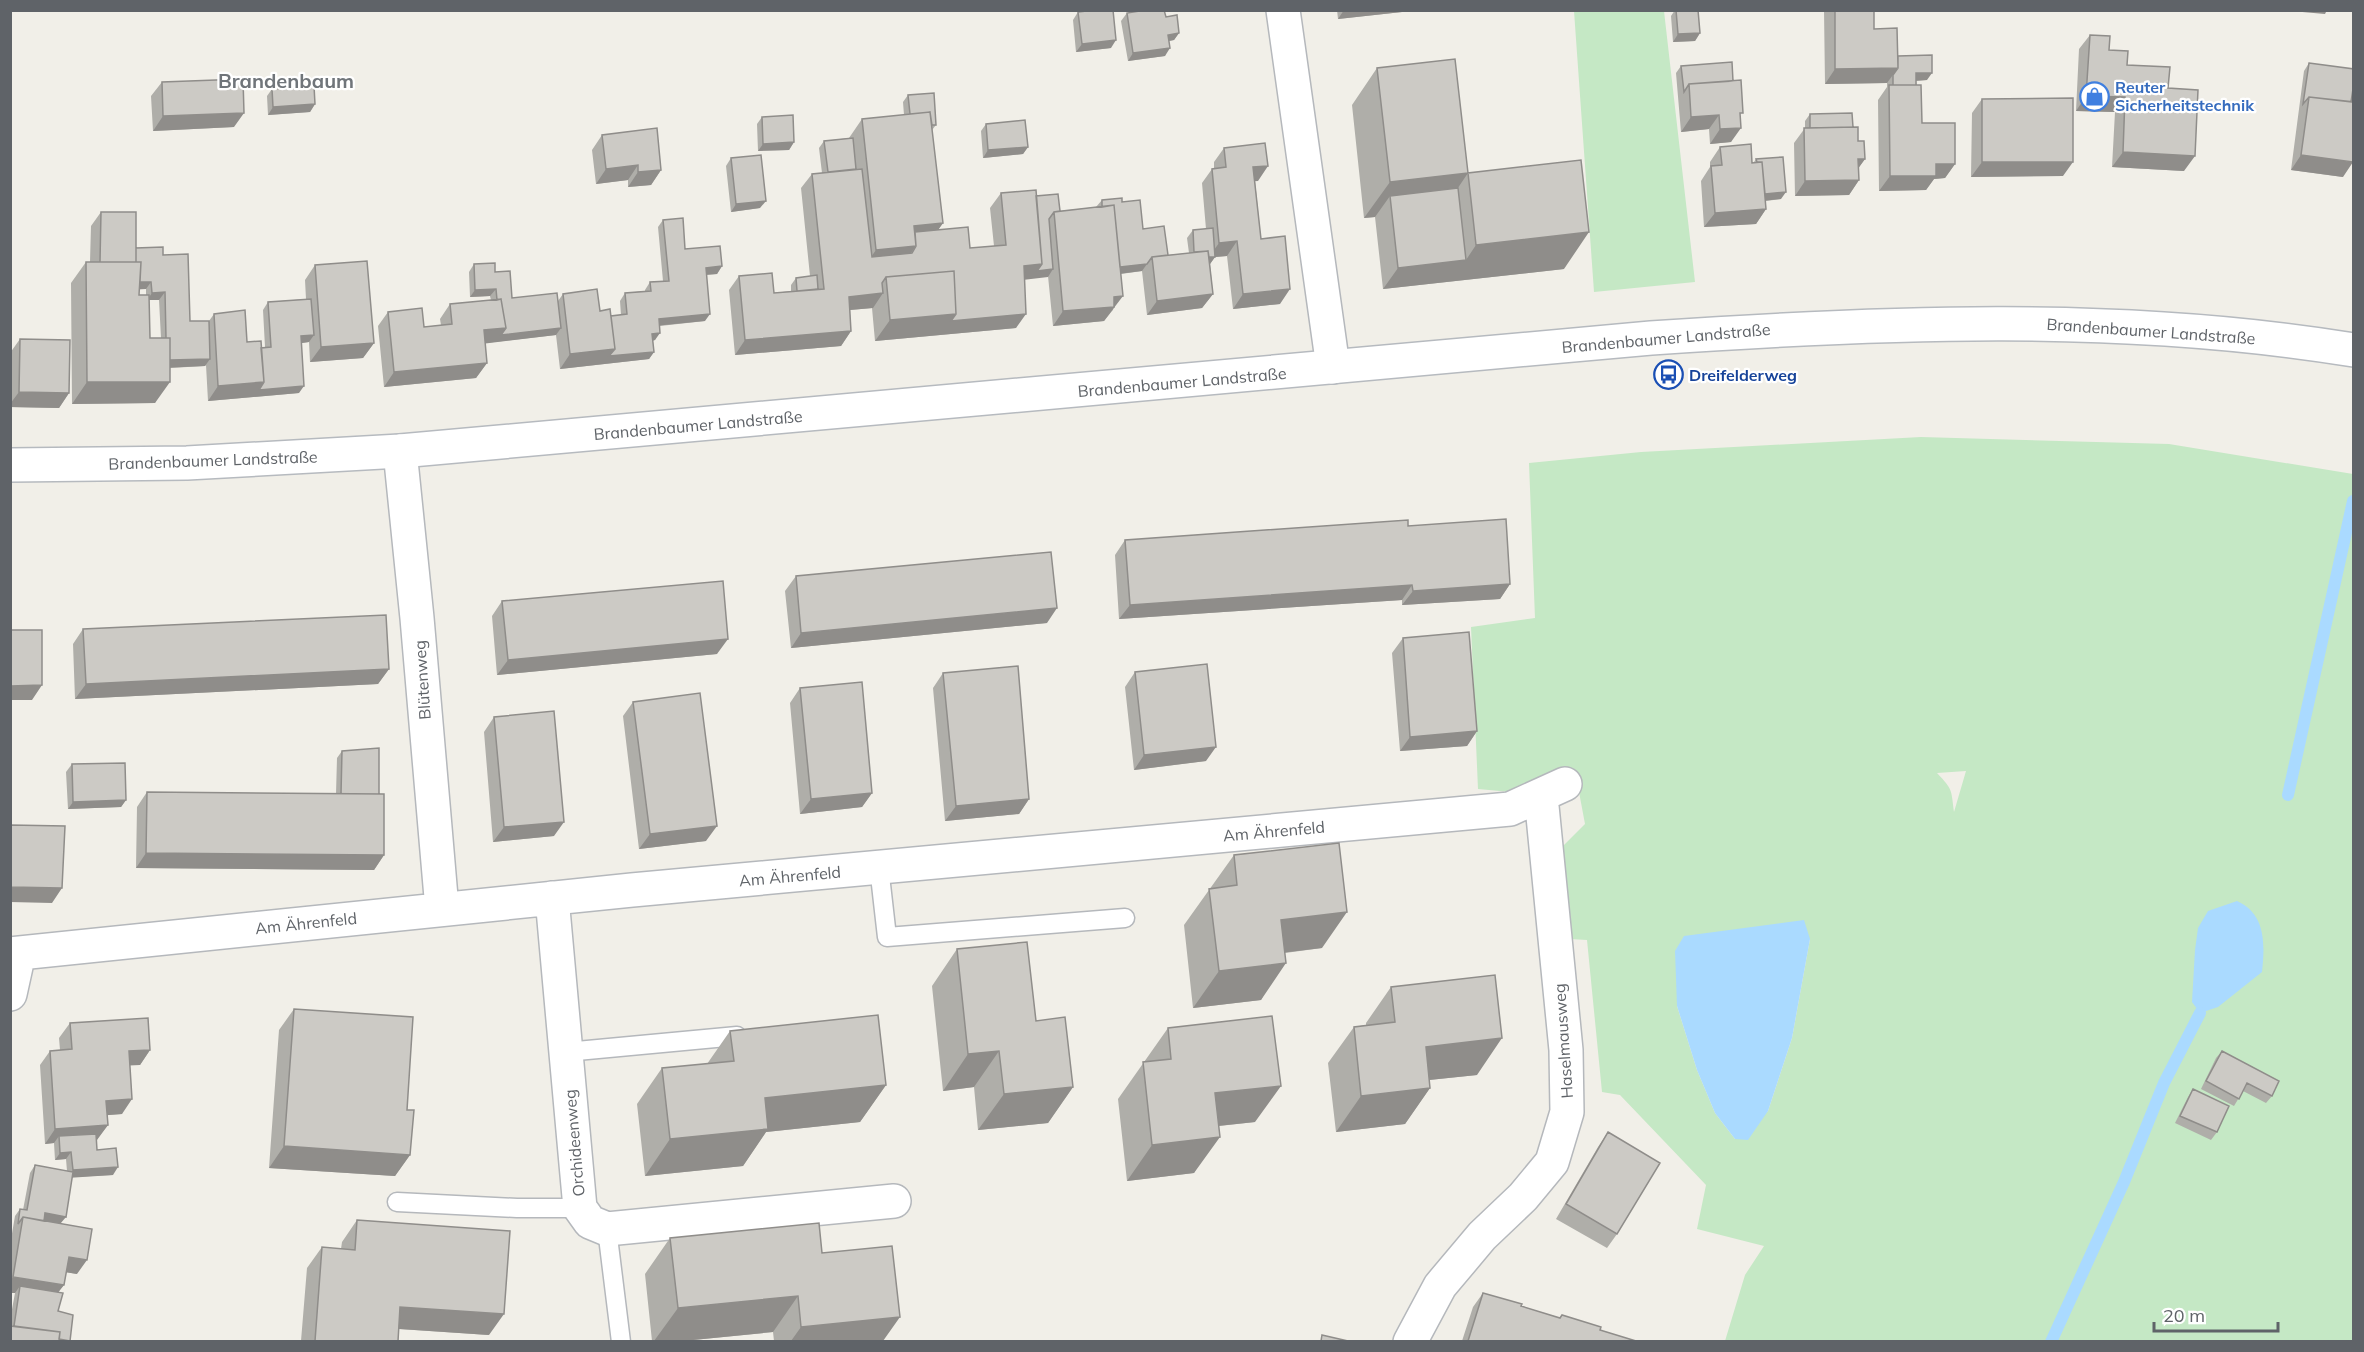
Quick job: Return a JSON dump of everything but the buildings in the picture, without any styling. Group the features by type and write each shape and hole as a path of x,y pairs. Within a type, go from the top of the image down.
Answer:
{"street":[{"path":"1283,10 1333,367"},
{"name":"Brandenbaumer Landstraße","path":"10,465 187,463 400,451 1651,338 1788,328 1937,323 2056,324 2237,335 2354,350"},
{"name":"Blütenweg","path":"400,451 442,909"},
{"name":"Am Ährenfeld","path":"15,953 552,898 1510,809 1553,790"},
{"name":"Haselmausweg","path":"1410,1341 1440,1286 1482,1236 1523,1197 1552,1162 1567,1112 1553,790"},
{"name":"Orchideenweg","path":"552,898 580,1208 590,1222 607,1229"},
{"path":"10,994 15,953"},
{"path":"607,1229 894,1201"}],"lane":[{"path":"879,867 887,937 1125,918"},
{"path":"566,1052 737,1036"},
{"path":"397,1202 517,1208 580,1208"},
{"path":"607,1229 621,1341"}],"green space":[{"path":"1574,11 1664,11 1695,282 1594,292"},
{"path":"1921,437 2169,444 2353,474 2353,1341 1725,1341 1745,1275 1764,1246 1697,1229 1706,1185 1620,1095 1602,1092 1587,940 1570,939 1562,847 1585,824 1579,792 1511,792 1478,789 1471,627 1535,618 1529,463 1641,452","holes":["1966,771 1954,812 1950,790 1937,773","1810,939 1792,1038 1768,1111 1735,1139 1715,1113 1697,1070 1677,1006"]}],"water":[{"path":"2237,901 2254,914 2262,931 2262,972 2218,1007 2200,1013 2192,1002 2198,928 2208,911"},
{"path":"1804,920 1810,939 1792,1038 1768,1111 1748,1140 1735,1139 1715,1113 1697,1070 1677,1006 1675,951 1684,936"}],"waterway":[{"path":"2288,795 2353,501"},
{"path":"2051,1342 2124,1182 2164,1083 2200,1013"}],"place":[{"name":"Reuter Sicherheitstechnik","path":"2094,96"},
{"name":"Dreifelderweg","path":"1668,375"}],"district":[{"name":"Brandenbaum","path":"286,80"}]}
